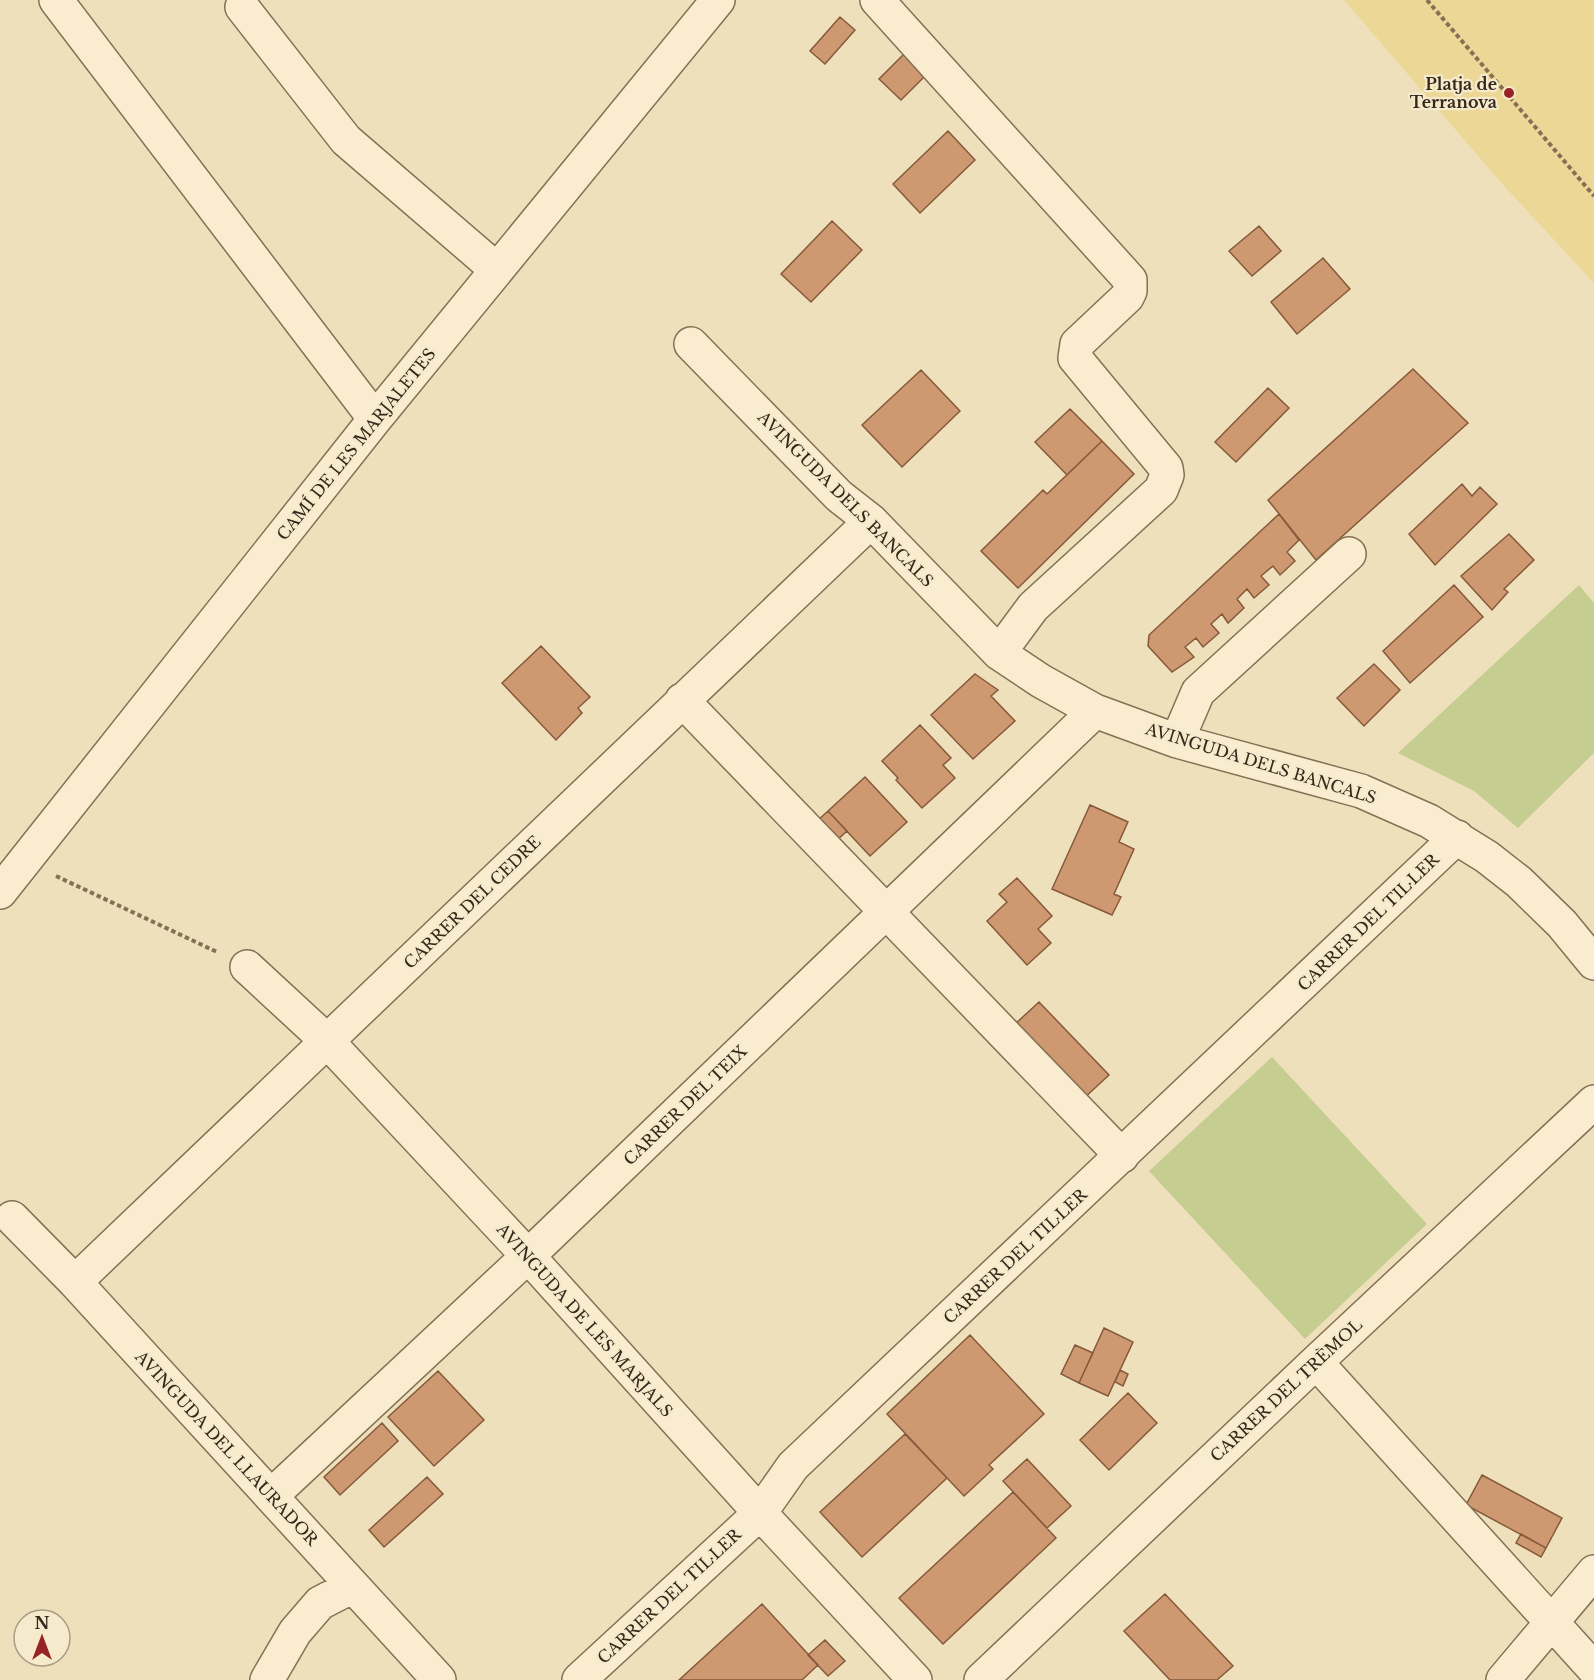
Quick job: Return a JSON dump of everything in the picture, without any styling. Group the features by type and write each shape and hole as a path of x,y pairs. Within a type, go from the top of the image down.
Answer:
{"street":[{"path":"56,0 375,419"},
{"name":"CAMÍ DE LES MARJALETES","path":"0,892 23,860 375,419 718,0"},
{"path":"877,0 1130,280 1130,291 1127,297 1077,344 1075,358 1166,468 1167,475 1161,490 1033,608 999,653"},
{"path":"242,7 346,140 497,270"},
{"name":"AVINGUDA DELS BANCALS","path":"692,344 839,496 871,521 999,653 1041,681 1095,711 1177,741 1361,791 1429,821 1487,857 1519,882 1562,924 1594,963"},
{"name":"CARRER DEL CEDRE","path":"75,1282 871,521"},
{"path":"1177,741 1198,692 1349,554"},
{"path":"682,700 1122,1156"},
{"name":"CARRER DEL TEIX","path":"271,1496 528,1256 1095,711"},
{"name":"CARRER DEL TIL·LER","path":"579,1680 760,1513 793,1466 1457,837"},
{"name":"AVINGUDA DE LES MARJALS","path":"247,967 327,1041 528,1256 760,1513 915,1680"},
{"name":"CARRER DEL TRÈMOL","path":"981,1680 1594,1102"},
{"name":"AVINGUDA DEL LLAURADOR","path":"12,1218 75,1282 439,1680"},
{"path":"1316,1362 1594,1669"},
{"path":"1503,1680 1594,1572"},
{"path":"267,1680 295,1632 320,1603 353,1586"}],"path":[{"path":"1427,0 1594,196"},
{"path":"23,860 247,967"}],"green space":[{"path":"1579,585 1594,603 1594,753 1518,828 1474,791 1398,753"},
{"path":"1272,1057 1427,1224 1305,1339 1149,1171"}],"sand":[{"name":"Platja de Terranova","path":"1344,0 1594,0 1594,283 1503,185"}],"building":[{"path":"840,17 855,30 825,64 810,51"},
{"path":"907,51 929,72 901,100 879,79"},
{"path":"948,131 975,160 920,213 893,184"},
{"path":"832,221 862,250 811,302 781,274"},
{"path":"1259,226 1281,251 1252,276 1229,251"},
{"path":"1323,258 1350,289 1297,334 1271,302"},
{"path":"1413,369 1468,423 1316,560 1268,500"},
{"path":"921,370 960,411 902,467 862,425"},
{"path":"1268,388 1289,408 1236,462 1215,442"},
{"path":"1070,409 1102,441 1067,475 1035,442"},
{"path":"1102,441 1134,474 1018,588 981,551 1043,490 1047,494"},
{"path":"1462,484 1472,496 1480,487 1497,504 1435,565 1409,534"},
{"path":"1279,514 1299,540 1287,552 1295,561 1280,575 1273,566 1261,576 1269,585 1254,598 1247,589 1237,599 1244,608 1228,623 1222,614 1211,624 1219,633 1203,647 1196,638 1185,647 1194,657 1172,672 1148,646 1149,635"},
{"path":"1509,534 1534,560 1504,589 1508,592 1492,610 1461,576"},
{"path":"1454,585 1483,617 1410,683 1383,651"},
{"path":"541,646 590,697 578,708 582,713 556,740 502,683"},
{"path":"1374,664 1400,690 1364,726 1337,698"},
{"path":"975,674 998,690 991,696 1015,721 973,759 931,715"},
{"path":"920,725 951,758 943,765 955,778 922,808 882,761"},
{"path":"865,777 907,822 870,856 828,811"},
{"path":"1090,805 1128,822 1119,842 1134,849 1114,894 1121,897 1112,915 1052,889"},
{"path":"828,811 847,831 835,842 816,822"},
{"path":"1017,878 1052,916 1038,929 1051,943 1027,965 987,921 1007,902 999,894"},
{"path":"1039,1002 1109,1075 1082,1100 1013,1026"},
{"path":"1104,1328 1133,1342 1108,1396 1079,1383"},
{"path":"970,1335 1044,1414 989,1465 993,1469 964,1496 887,1414"},
{"path":"1075,1345 1093,1353 1079,1383 1061,1374"},
{"path":"1120,1370 1128,1374 1123,1386 1115,1382"},
{"path":"438,1371 484,1420 434,1466 388,1417"},
{"path":"1128,1393 1157,1423 1109,1470 1080,1440"},
{"path":"382,1423 398,1441 340,1495 324,1477"},
{"path":"905,1434 947,1478 862,1557 820,1512"},
{"path":"1027,1459 1071,1506 1047,1528 1003,1481"},
{"path":"1482,1475 1562,1518 1546,1548 1466,1505"},
{"path":"427,1477 443,1494 384,1547 369,1530"},
{"path":"1013,1492 1056,1538 943,1644 899,1598"},
{"path":"1521,1534 1546,1548 1541,1557 1516,1543"},
{"path":"1165,1594 1233,1666 1217,1680 1170,1680 1124,1631"},
{"path":"762,1604 818,1665 802,1680 679,1680"},
{"path":"825,1640 845,1661 828,1676 808,1655"}],"place":[{"name":"Platja de Terranova","path":"1509,93"}]}
